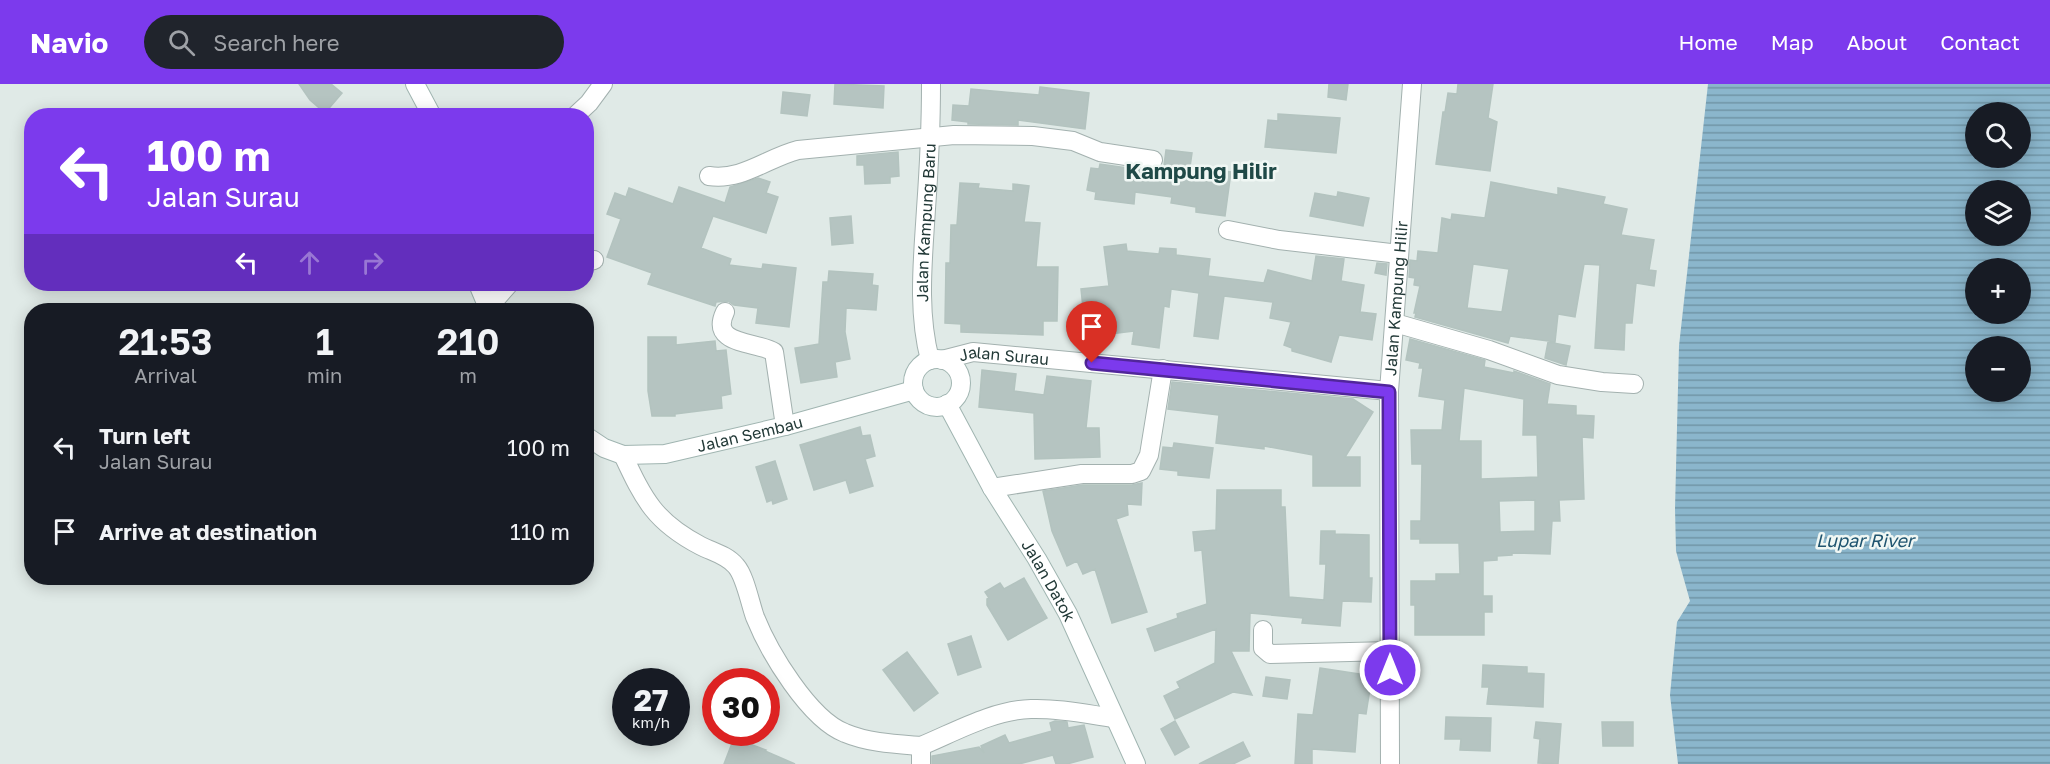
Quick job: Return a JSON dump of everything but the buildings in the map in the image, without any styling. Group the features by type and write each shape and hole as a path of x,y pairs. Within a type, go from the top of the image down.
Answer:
{"street":[{"path":"415,84 428,108"},
{"path":"584,108 603,84"},
{"name":"Jalan Kampung Baru","path":"931,84 931,137 924,237 922,316 924,334 936,360"},
{"name":"Jalan Kampung Hilir","path":"1390,764 1389,392 1412,84"},
{"path":"709,176 720,178 752,170 774,158 798,150 954,135 1032,136 1073,141 1100,152 1153,160"},
{"path":"1228,230 1279,240 1399,254"},
{"path":"494,303 503,291"},
{"path":"725,312 720,324 724,333 736,340 774,352 785,426"},
{"path":"1395,323 1489,350 1558,375 1634,384"},
{"name":"Jalan Surau","path":"936,360 973,352 1389,392"},
{"path":"936,360 954,366 961,379 958,394 946,404 939,406 924,402 914,390 915,374 919,367 936,360"},
{"path":"992,488 1082,474 1132,474 1142,471 1149,455 1163,369"},
{"name":"Jalan Sembau","path":"594,441 623,455 665,454 785,426 914,390"},
{"name":"Jalan Datok","path":"946,404 992,488 1037,559 1068,614 1136,764"},
{"path":"623,455 639,491 656,515 674,531 730,560 738,567 756,618 783,668 811,708 830,726 858,738 921,755 985,720 1020,710 1054,709 1114,718"},
{"path":"1263,630 1263,648 1270,654 1390,651"}],"water":[{"name":"Lupar River","path":"1708,84 2050,84 2050,764 1678,764 1670,695 1677,622 1690,601 1676,551 1679,346"}],"district":[{"name":"Kampung Hilir","path":"1201,170"}],"route":[{"path":"1092,363 1389,392 1390,670"}]}
